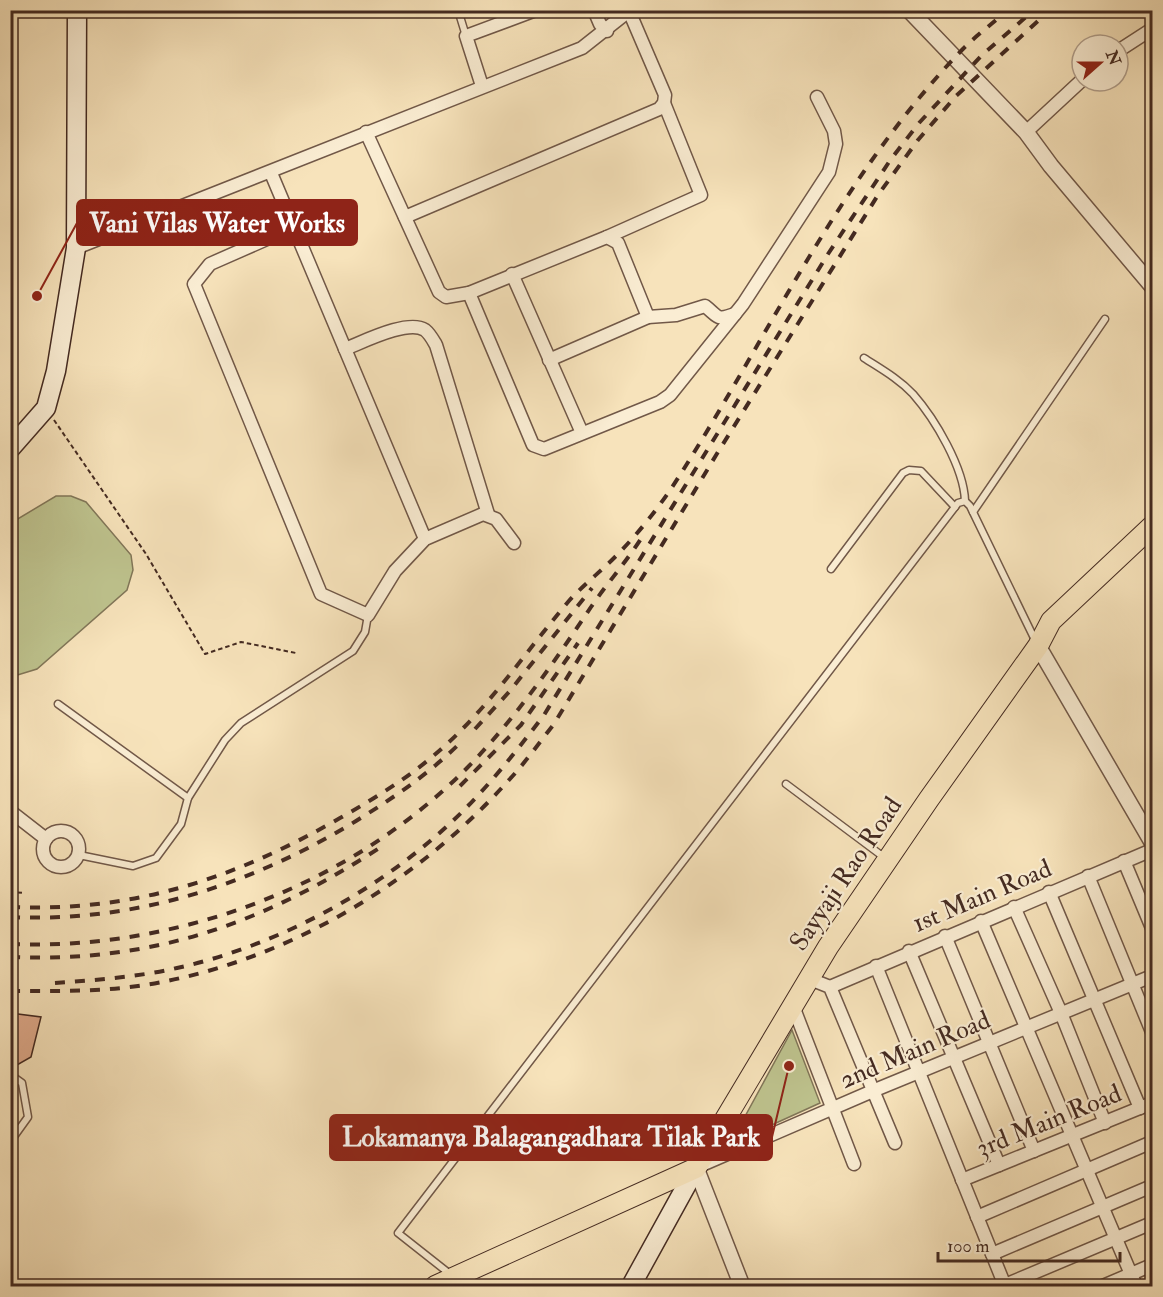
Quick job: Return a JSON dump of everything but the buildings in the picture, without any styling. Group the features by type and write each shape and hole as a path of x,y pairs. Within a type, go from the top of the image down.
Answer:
{"main road":[{"path":"10,449 46,408 56,371 76,248 77,10"},
{"name":"Sayyaji Rao Road","path":"631,1287 696,1168 828,947 1038,646 1051,621 1152,526"},
{"path":"435,1287 696,1168"}],"street":[{"path":"482,86 466,36 536,10"},
{"path":"594,10 600,24 607,31"},
{"path":"909,10 1026,132 1051,166 1152,286"},
{"path":"76,248 271,173 366,132 582,48 630,11 661,84 665,95 664,104 700,195 607,237 469,293 446,297 439,292 366,132"},
{"path":"1130,43 1152,29"},
{"path":"1026,132 1070,91"},
{"path":"469,293 533,445 544,449 660,402 670,395 736,313 829,172 836,144 834,131 817,98"},
{"path":"405,217 648,114 664,104"},
{"path":"271,173 424,539"},
{"path":"294,227 210,264 194,284 321,594 368,615 395,572 424,539 488,514"},
{"path":"607,237 618,243 648,317"},
{"path":"512,274 582,433"},
{"path":"549,360 648,317 676,315 705,306 716,317 722,318 736,313"},
{"path":"345,349 404,328 418,327 428,332 436,345 488,514 496,519 514,543"},
{"path":"1038,646 1152,842"},
{"path":"10,811 46,839"},
{"path":"56,832 68,832 77,839 79,855 70,866 53,866 43,851 46,839 56,832"},
{"name":"1st Main Road","path":"830,987 909,951 1152,850"},
{"path":"1124,861 1152,928"},
{"path":"1088,876 1152,1032"},
{"path":"1049,892 1140,1108"},
{"path":"1014,907 1061,1013 1104,1123"},
{"path":"981,921 1133,1281"},
{"path":"945,936 1034,1151"},
{"path":"909,951 999,1165"},
{"path":"876,966 1005,1286 1152,1223"},
{"name":"2nd Main Road","path":"696,1168 875,1090 1152,976"},
{"path":"810,979 830,987 875,1090 895,1143"},
{"path":"793,1006 854,1164"},
{"name":"3rd Main Road","path":"962,1180 1152,1103"},
{"path":"977,1217 1152,1142"},
{"path":"696,1168 742,1287"},
{"path":"992,1254 1152,1186"},
{"path":"1103,1287 1133,1281 1152,1265"}],"lane":[{"path":"458,10 466,36"},
{"path":"973,512 1105,319"},
{"path":"864,358 894,376 914,395 955,459 964,483 964,501 973,512 1038,646"},
{"path":"831,569 903,473 909,470 921,471 955,507"},
{"path":"454,1277 398,1233 955,507 964,501"},
{"path":"79,855 133,866 147,863 160,854 181,824 188,798 208,763 241,723 353,651 365,632 368,615"},
{"path":"58,704 188,798"},
{"path":"786,784 888,860"},
{"path":"10,1079 15,1078 22,1083 28,1117 10,1142"},
{"path":"10,1097 10,1110"}],"path":[{"path":"46,408 146,555 205,654 241,642 296,653"},
{"path":"10,892 24,893"}],"green space":[{"path":"56,496 71,496 86,502 131,555 133,570 127,590 37,669 11,677 11,523"},
{"path":"792,1030 820,1103 730,1144"}],"railway":[{"path":"10,907 99,904 141,897 222,874 300,840 355,810 410,774 449,742 496,692 568,602 641,529 680,475 843,202 879,150 960,52 1008,10"},
{"path":"55,983 117,978 162,971 216,958 255,944 330,910 366,888 400,865 462,812 484,789 544,715 828,254 891,159 919,123 981,56 1034,10"},
{"path":"10,991 90,990 138,986 190,976 242,960 292,940 387,887 430,855 471,819 514,774 554,724 718,452 878,195 918,140 956,96 1050,10"},
{"path":"10,944 72,943 135,936 197,923 257,903 315,877 370,846 421,810 485,749 533,690 644,534"},
{"path":"475,729 509,692 592,588"},
{"path":"460,786 521,725 578,643"},
{"path":"10,917 102,914 190,895 233,881 275,864 356,821 409,786 458,745"},
{"path":"10,957 63,957 113,953 160,945 206,932 251,916 295,896 384,845"}],"place":[{"name":"Vani Vilas Water Works","path":"37,296"},
{"name":"Lokamanya Balagangadhara Tilak Park","path":"789,1066"}]}
